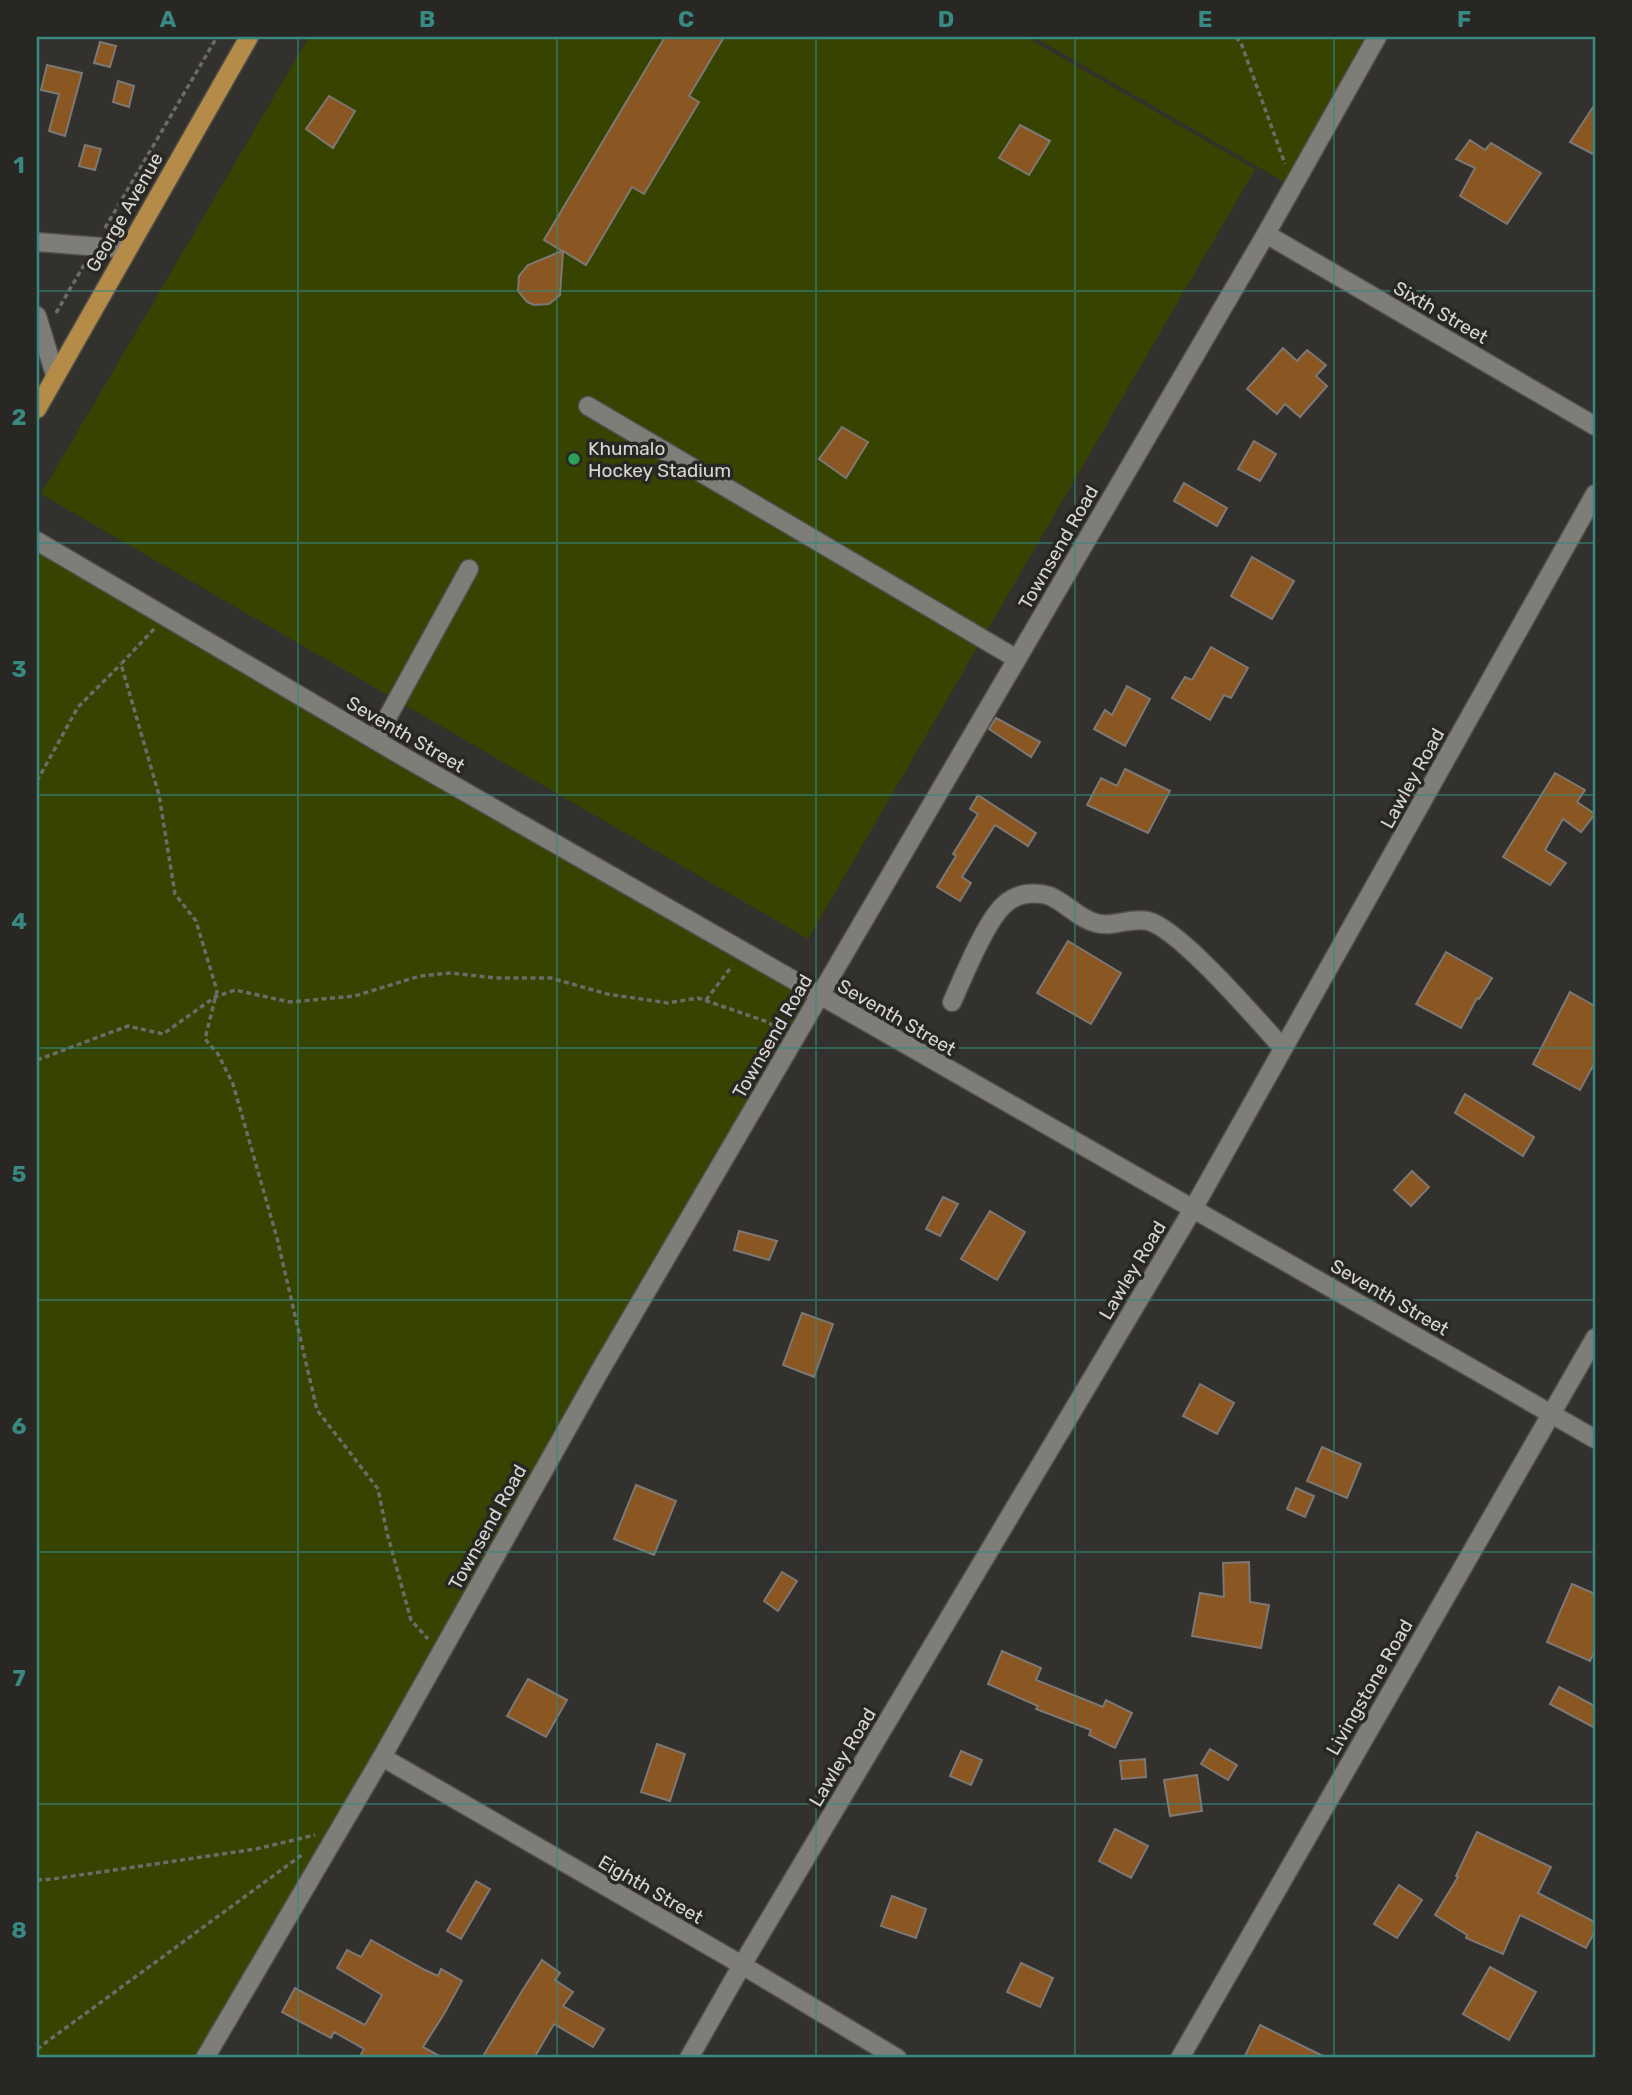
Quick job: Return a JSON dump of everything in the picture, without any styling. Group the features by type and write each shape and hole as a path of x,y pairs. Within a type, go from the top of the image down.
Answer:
{"main road":[{"name":"George Avenue","path":"37,409 249,37"}],"street":[{"name":"Townsend Road","path":"205,2058 382,1758 598,1374 1266,234 1377,37"},
{"name":"Sixth Street","path":"1266,234 1595,426"},
{"path":"37,242 127,249"},
{"path":"37,316 55,375"},
{"path":"588,406 1017,659"},
{"name":"Lawley Road","path":"689,2058 1193,1209 1595,495"},
{"name":"Seventh Street","path":"37,541 374,740 819,997 1595,1439"},
{"path":"374,740 469,569"},
{"path":"951,1002 991,923 1004,904 1023,893 1049,896 1087,920 1099,924 1138,919 1166,929 1283,1048"},
{"name":"Livingstone Road","path":"1180,2058 1595,1338"},
{"name":"Eighth Street","path":"382,1758 742,1965 897,2058"}],"path":[{"path":"43,335 217,37"},
{"path":"1236,37 1241,43 1293,186"},
{"path":"37,781 78,707 166,617"},
{"path":"121,664 159,795 174,894 196,921 216,991 205,1039 218,1054 233,1084 276,1238 317,1410 378,1489 411,1620 440,1654"},
{"path":"706,1000 731,970 736,949"},
{"path":"37,1060 128,1026 163,1034 215,998 234,990 290,1002 355,996 420,976 451,973 496,978 551,978 607,993 668,1003 698,998 765,1021 795,1038"},
{"path":"37,1880 256,1849 340,1829"},
{"path":"37,2049 310,1848"}],"green space":[{"name":"Khumalo Hockey Stadium","path":"309,37 1026,37 1255,169 808,939 41,494"},
{"path":"1034,37 1365,37 1284,182"},
{"path":"37,540 819,997 199,2058 37,2058"}],"building":[{"path":"665,37 724,37 689,96 699,102 644,194 632,187 586,265 563,251 560,295 549,304 534,305 527,302 518,291 519,276 528,265 562,251 544,240"},
{"path":"100,42 116,46 110,67 94,63"},
{"path":"47,65 82,73 65,136 49,131 59,94 41,90"},
{"path":"118,81 134,86 129,107 113,102"},
{"path":"329,96 355,111 333,148 306,129"},
{"path":"1595,104 1595,155 1570,142"},
{"path":"1020,125 1050,141 1029,175 999,158"},
{"path":"1470,140 1485,150 1491,143 1541,173 1507,224 1460,196 1475,168 1456,159"},
{"path":"85,145 101,149 95,170 79,166"},
{"path":"1283,348 1297,361 1307,350 1326,365 1316,376 1327,386 1300,417 1285,404 1277,414 1247,389"},
{"path":"842,427 868,442 846,478 819,459"},
{"path":"1254,441 1276,454 1260,481 1238,469"},
{"path":"1184,483 1227,508 1217,526 1174,501"},
{"path":"1252,557 1294,581 1272,619 1231,596"},
{"path":"1211,647 1248,668 1231,698 1224,695 1210,720 1172,698 1185,677 1192,680"},
{"path":"1127,686 1150,699 1125,746 1094,729 1105,710 1112,715"},
{"path":"996,718 1040,742 1031,757 989,729"},
{"path":"1125,769 1170,791 1148,833 1087,805 1101,778 1117,786"},
{"path":"1555,773 1585,790 1577,802 1595,814 1581,832 1563,819 1545,850 1566,863 1550,885 1503,857"},
{"path":"978,795 1036,833 1028,846 995,825 962,877 971,883 960,901 937,887 956,856 953,854 978,814 970,809"},
{"path":"1068,941 1121,973 1091,1024 1037,993"},
{"path":"1446,952 1492,978 1479,999 1477,998 1461,1028 1416,1004"},
{"path":"1570,992 1595,1006 1595,1062 1580,1090 1533,1064"},
{"path":"1465,1094 1534,1137 1523,1156 1455,1113"},
{"path":"1412,1171 1429,1187 1411,1206 1394,1190"},
{"path":"943,1197 958,1204 940,1236 926,1229"},
{"path":"990,1211 1025,1232 997,1280 961,1259"},
{"path":"739,1231 777,1241 769,1260 734,1250"},
{"path":"802,1313 833,1324 814,1377 783,1365"},
{"path":"1200,1384 1234,1403 1217,1434 1183,1416"},
{"path":"1322,1447 1361,1464 1347,1498 1307,1481"},
{"path":"636,1485 676,1501 654,1555 614,1539"},
{"path":"1296,1488 1314,1496 1305,1517 1287,1509"},
{"path":"1249,1562 1250,1602 1269,1605 1261,1648 1192,1636 1200,1593 1224,1597 1223,1563"},
{"path":"782,1572 797,1581 778,1611 764,1601"},
{"path":"1572,1584 1595,1594 1595,1650 1590,1661 1547,1642"},
{"path":"1002,1651 1041,1668 1036,1680 1103,1707 1106,1700 1132,1713 1115,1748 1089,1735 1091,1730 1036,1709 1038,1706 988,1684"},
{"path":"528,1679 567,1700 546,1737 507,1716"},
{"path":"1559,1687 1595,1706 1595,1728 1550,1704"},
{"path":"657,1744 685,1754 670,1801 641,1792"},
{"path":"1210,1749 1237,1765 1228,1780 1201,1764"},
{"path":"961,1751 982,1760 971,1785 950,1776"},
{"path":"1145,1759 1146,1777 1122,1779 1120,1761"},
{"path":"1197,1775 1202,1811 1170,1816 1164,1780"},
{"path":"1115,1829 1148,1846 1131,1878 1099,1861"},
{"path":"1477,1832 1551,1867 1538,1893 1595,1922 1595,1931 1586,1948 1520,1915 1503,1954 1466,1938 1467,1935 1435,1915 1458,1877 1456,1876"},
{"path":"476,1881 490,1889 461,1939 447,1931"},
{"path":"1399,1885 1422,1900 1397,1938 1374,1924"},
{"path":"892,1896 926,1909 916,1938 881,1926"},
{"path":"371,1940 438,1976 441,1969 462,1981 423,2047 443,2058 359,2058 364,2049 334,2032 331,2038 282,2012 295,1988 365,2025 382,1995 337,1968 347,1950 361,1957"},
{"path":"542,1960 560,1973 555,1980 573,1992 563,2006 604,2029 593,2047 554,2024 534,2058 482,2058 522,1991"},
{"path":"1021,1963 1053,1978 1040,2007 1007,1992"},
{"path":"1490,1967 1536,1992 1509,2040 1463,2014"},
{"path":"1260,2025 1327,2058 1244,2058"}],"place":[{"name":"Khumalo Hockey Stadium","path":"574,459"}]}
